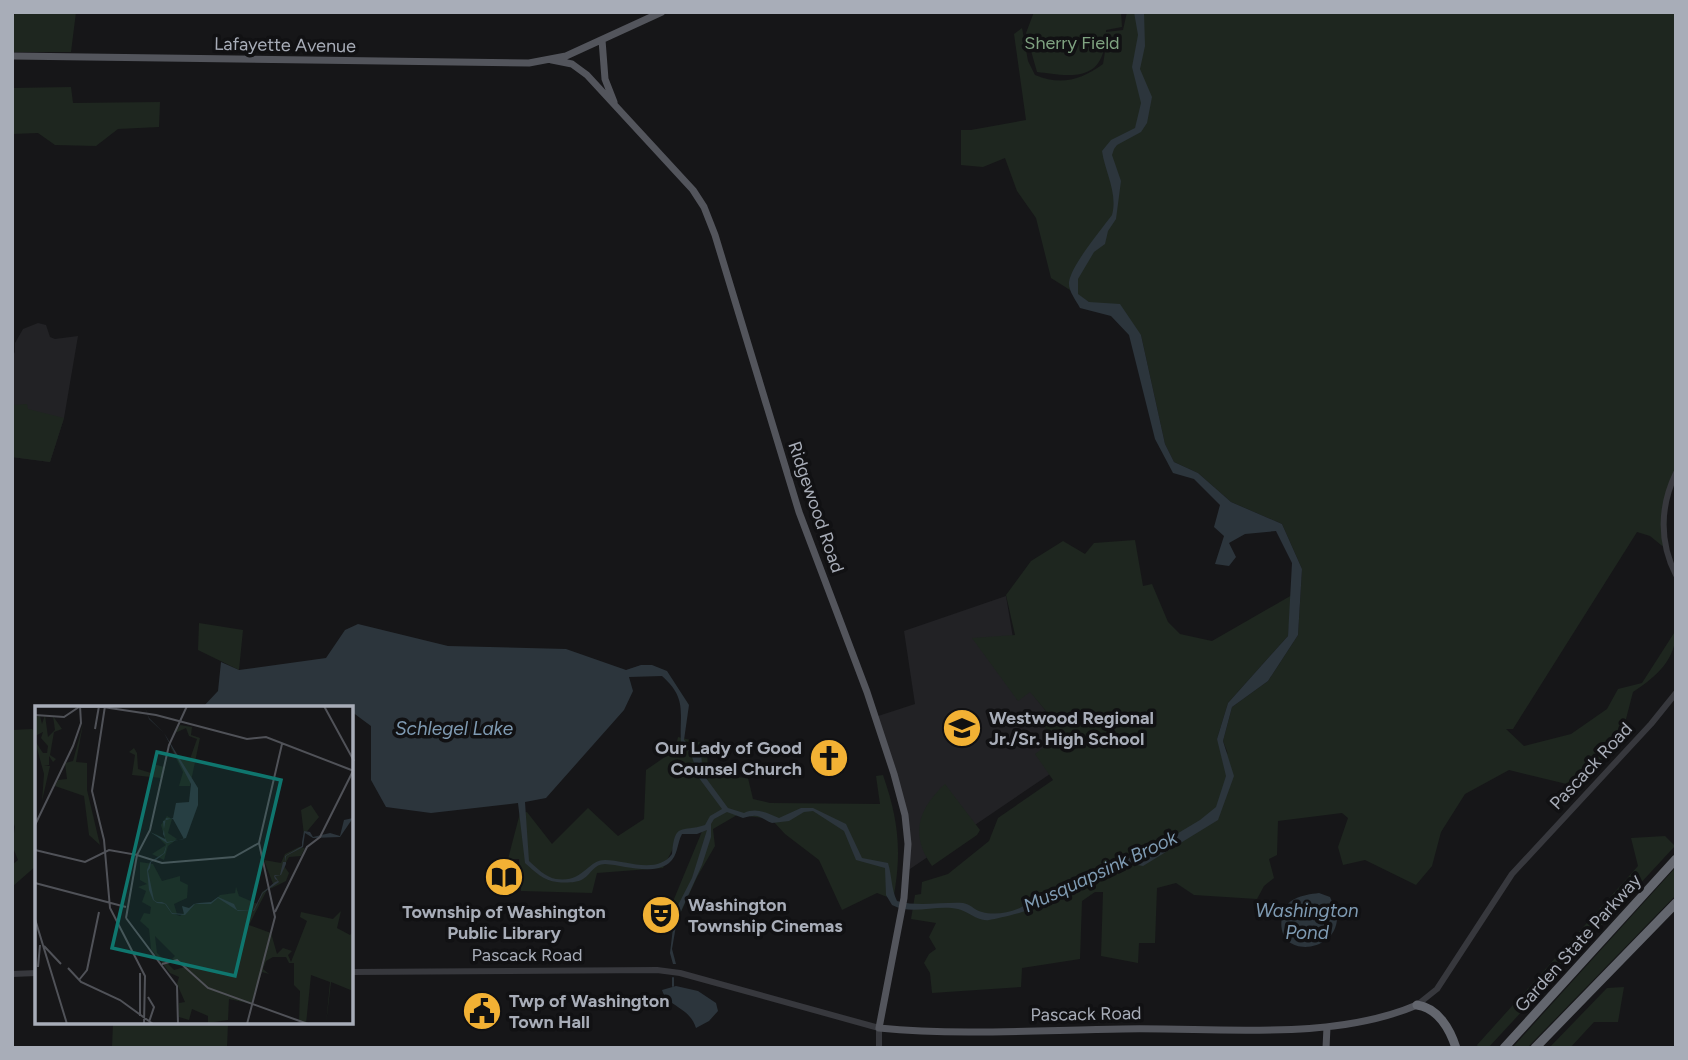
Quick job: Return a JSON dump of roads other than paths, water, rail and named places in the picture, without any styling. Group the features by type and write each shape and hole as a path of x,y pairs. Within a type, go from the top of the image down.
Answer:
{"highway":[{"name":"Garden State Parkway","path":"1504,1048 1676,859"},
{"path":"1535,1048 1676,903"},
{"path":"1417,1004 1429,1007 1438,1015 1450,1033 1455,1048"}],"main road":[{"path":"555,60 662,12"},
{"path":"602,40 605,79 618,109"},
{"name":"Lafayette Avenue","path":"12,56 529,63 555,60"},
{"name":"Ridgewood Road","path":"555,60 578,67 693,190 708,216 799,512 867,692 894,774 907,829 904,898 879,1028"},
{"name":"Pascack Road","path":"879,1028 946,1032 1327,1027 1394,1013 1417,1004"},
{"path":"1326,1048 1327,1027"}],"street":[{"path":"1676,473 1665,505 1663,528 1666,550 1676,575"},
{"name":"Pascack Road","path":"1417,1004 1437,989 1512,874 1651,724 1676,692"},
{"name":"Pascack Road","path":"354,972 666,971 697,976 879,1028"},
{"path":"12,974 35,973"},
{"path":"878,1048 879,1028"}],"water":[{"name":"Schlegel Lake","path":"1134,12 1144,12 1145,46 1140,69 1152,97 1147,123 1141,132 1114,149 1112,155 1121,181 1116,219 1108,231 1105,244 1094,252 1078,279 1078,294 1089,302 1120,304 1141,335 1165,444 1174,462 1198,473 1231,502 1282,524 1302,569 1298,635 1268,681 1232,707 1223,741 1234,776 1218,820 1143,866 1132,864 1084,888 1027,910 985,920 958,909 908,910 892,905 886,895 885,868 856,860 844,831 813,811 804,812 789,821 772,823 759,816 743,818 727,812 714,819 711,824 711,837 702,865 677,920 672,949 676,964 673,964 670,953 675,911 692,878 707,830 697,834 682,834 674,857 662,867 638,869 601,864 580,880 567,883 552,881 525,863 518,803 431,813 386,807 371,780 371,726 354,713 354,706 204,706 218,691 221,662 239,670 326,658 345,630 358,624 448,646 566,649 626,670 652,665 667,671 689,705 684,740 701,754 703,774 728,808 744,813 762,811 779,818 801,808 813,808 846,824 862,858 888,863 897,901 921,904 963,903 988,913 1020,908 1029,901 1132,857 1200,820 1216,807 1226,776 1217,739 1228,703 1288,636 1292,563 1276,531 1245,534 1229,543 1236,557 1229,566 1215,564 1224,536 1214,527 1220,505 1194,479 1173,473 1155,439 1129,335 1111,316 1080,308 1070,289 1069,282 1075,266 1112,215 1112,191 1102,151 1111,140 1135,128 1141,103 1132,67 1138,35","holes":["662,676 676,692 680,707 681,743 691,754 699,778 722,809 710,816 705,825 677,832 672,854 658,864 640,865 605,860 573,878 556,879 545,874 529,861 525,802 546,798 624,710 633,691 629,677"]},
{"name":"Washington Pond","path":"1319,893 1330,897 1337,917 1335,929 1328,939 1318,945 1296,946 1287,940 1282,931 1284,911 1295,899"},
{"path":"676,986 698,991 716,1003 718,1011 709,1021 696,1028 688,1015 668,1000 662,990"}],"waterway":[{"path":"673,978 673,986"}],"place":[{"name":"Westwood Regional Jr./Sr. High School","path":"962,728"},
{"name":"Our Lady of Good Counsel Church","path":"829,758"},
{"name":"Township of Washington Public Library","path":"504,877"},
{"name":"Washington Township Cinemas","path":"661,915"},
{"name":"Twp of Washington Town Hall","path":"482,1011"}],"park label":[{"name":"Sherry Field","path":"1072,43"}],"water label":[{"name":"Musquapsink Brook","path":"1100,871"}]}
